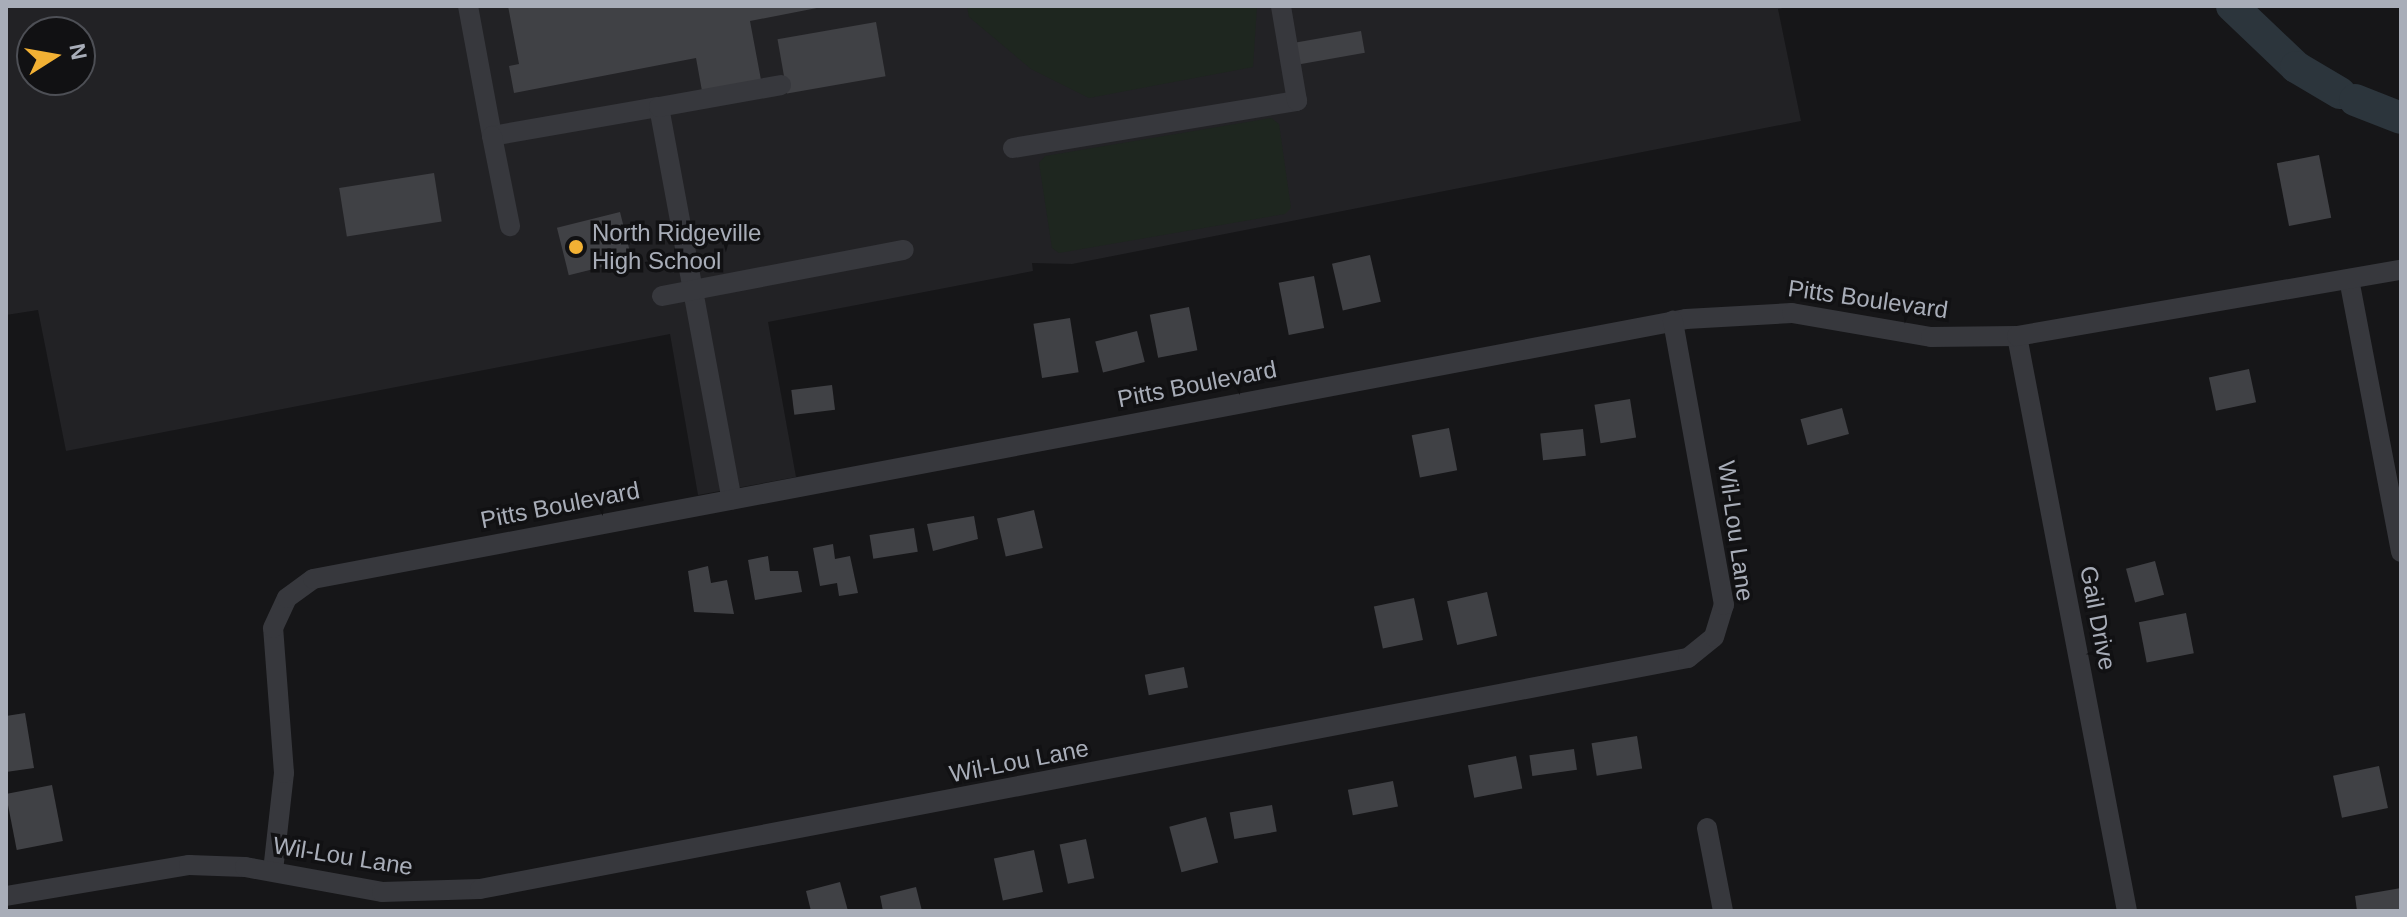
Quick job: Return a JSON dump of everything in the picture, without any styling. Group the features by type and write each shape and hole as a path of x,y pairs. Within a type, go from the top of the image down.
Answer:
{"street":[{"path":"468,6 510,226"},
{"path":"1013,148 1297,101 1281,6"},
{"path":"492,136 781,85"},
{"path":"659,107 732,499"},
{"path":"662,296 904,250"},
{"name":"Pitts Boulevard","path":"273,871 284,773 273,628 299,586 732,499 1673,321 1792,313 1931,337 2017,336 2401,270"},
{"path":"2349,279 2401,552"},
{"name":"Wil-Lou Lane","path":"6,896 161,867 273,871 382,892 480,889 1688,658 1714,637 1724,605 1673,321"},
{"name":"Gail Drive","path":"2017,336 2127,911"},
{"path":"1707,828 1723,911"}],"shaded area":[{"name":"North Ridgeville High School","path":"6,6 1793,6 1778,9 1801,121 1072,264 1032,263 1033,271 768,322 796,477 698,495 670,334 66,451 38,310 6,315"},
{"path":"967,6 1257,6 1253,67 1089,98 1031,69 969,17"},
{"path":"1271,118 1279,124 1291,208 1285,214 1059,253 1052,248 1039,163 1045,156"}],"building":[{"path":"508,6 822,7 750,21 761,80 702,91 696,58 514,93 509,66 519,64"},
{"path":"876,22 886,76 787,94 778,39"},
{"path":"1361,31 1365,53 1300,64 1296,42"},
{"path":"2319,155 2331,218 2289,226 2277,163"},
{"path":"434,173 442,221 347,236 339,188"},
{"path":"620,212 632,260 569,275 557,228"},
{"path":"1370,255 1381,302 1343,311 1332,264"},
{"path":"1314,276 1324,328 1289,335 1279,283"},
{"path":"1189,307 1197,350 1158,358 1150,315"},
{"path":"1070,318 1079,372 1042,378 1033,324"},
{"path":"1137,331 1145,362 1103,372 1095,341"},
{"path":"2249,369 2256,402 2216,411 2209,378"},
{"path":"832,385 835,410 794,415 791,390"},
{"path":"1630,399 1636,438 1601,443 1594,405"},
{"path":"1842,408 1849,434 1807,445 1800,419"},
{"path":"1449,428 1457,470 1420,477 1412,435"},
{"path":"1583,429 1586,456 1543,460 1540,433"},
{"path":"1034,510 1043,548 1006,557 997,519"},
{"path":"974,516 978,539 933,551 927,524"},
{"path":"914,528 918,552 873,559 870,535"},
{"path":"833,544 835,559 850,556 858,593 839,596 837,583 820,586 813,548"},
{"path":"768,556 770,571 798,571 802,592 755,600 748,560"},
{"path":"2155,561 2164,595 2135,603 2126,569"},
{"path":"708,566 711,583 727,580 734,614 694,612 688,571"},
{"path":"1487,592 1497,636 1457,645 1447,601"},
{"path":"1414,598 1423,640 1383,649 1374,607"},
{"path":"2186,613 2194,653 2147,662 2139,622"},
{"path":"1184,667 1188,688 1149,695 1145,675"},
{"path":"25,713 34,768 6,772 6,716"},
{"path":"1637,736 1642,769 1597,776 1592,743"},
{"path":"1574,749 1577,770 1532,776 1529,755"},
{"path":"1516,756 1522,788 1474,798 1468,765"},
{"path":"2379,766 2388,808 2342,818 2333,776"},
{"path":"1393,781 1398,807 1353,815 1348,790"},
{"path":"52,785 63,841 17,850 6,794"},
{"path":"1272,805 1277,832 1234,839 1230,812"},
{"path":"1206,817 1218,862 1181,872 1169,827"},
{"path":"1086,839 1094,878 1068,884 1060,845"},
{"path":"1034,850 1043,892 1003,901 994,859"},
{"path":"840,882 848,911 811,911 806,891"},
{"path":"916,887 922,911 883,911 880,896"},
{"path":"2401,888 2401,911 2357,911 2355,896"}],"waterway":[{"path":"2232,6 2296,67 2340,93"},
{"path":"2355,100 2401,118"}],"place":[{"name":"North Ridgeville High School","path":"576,247"}]}
